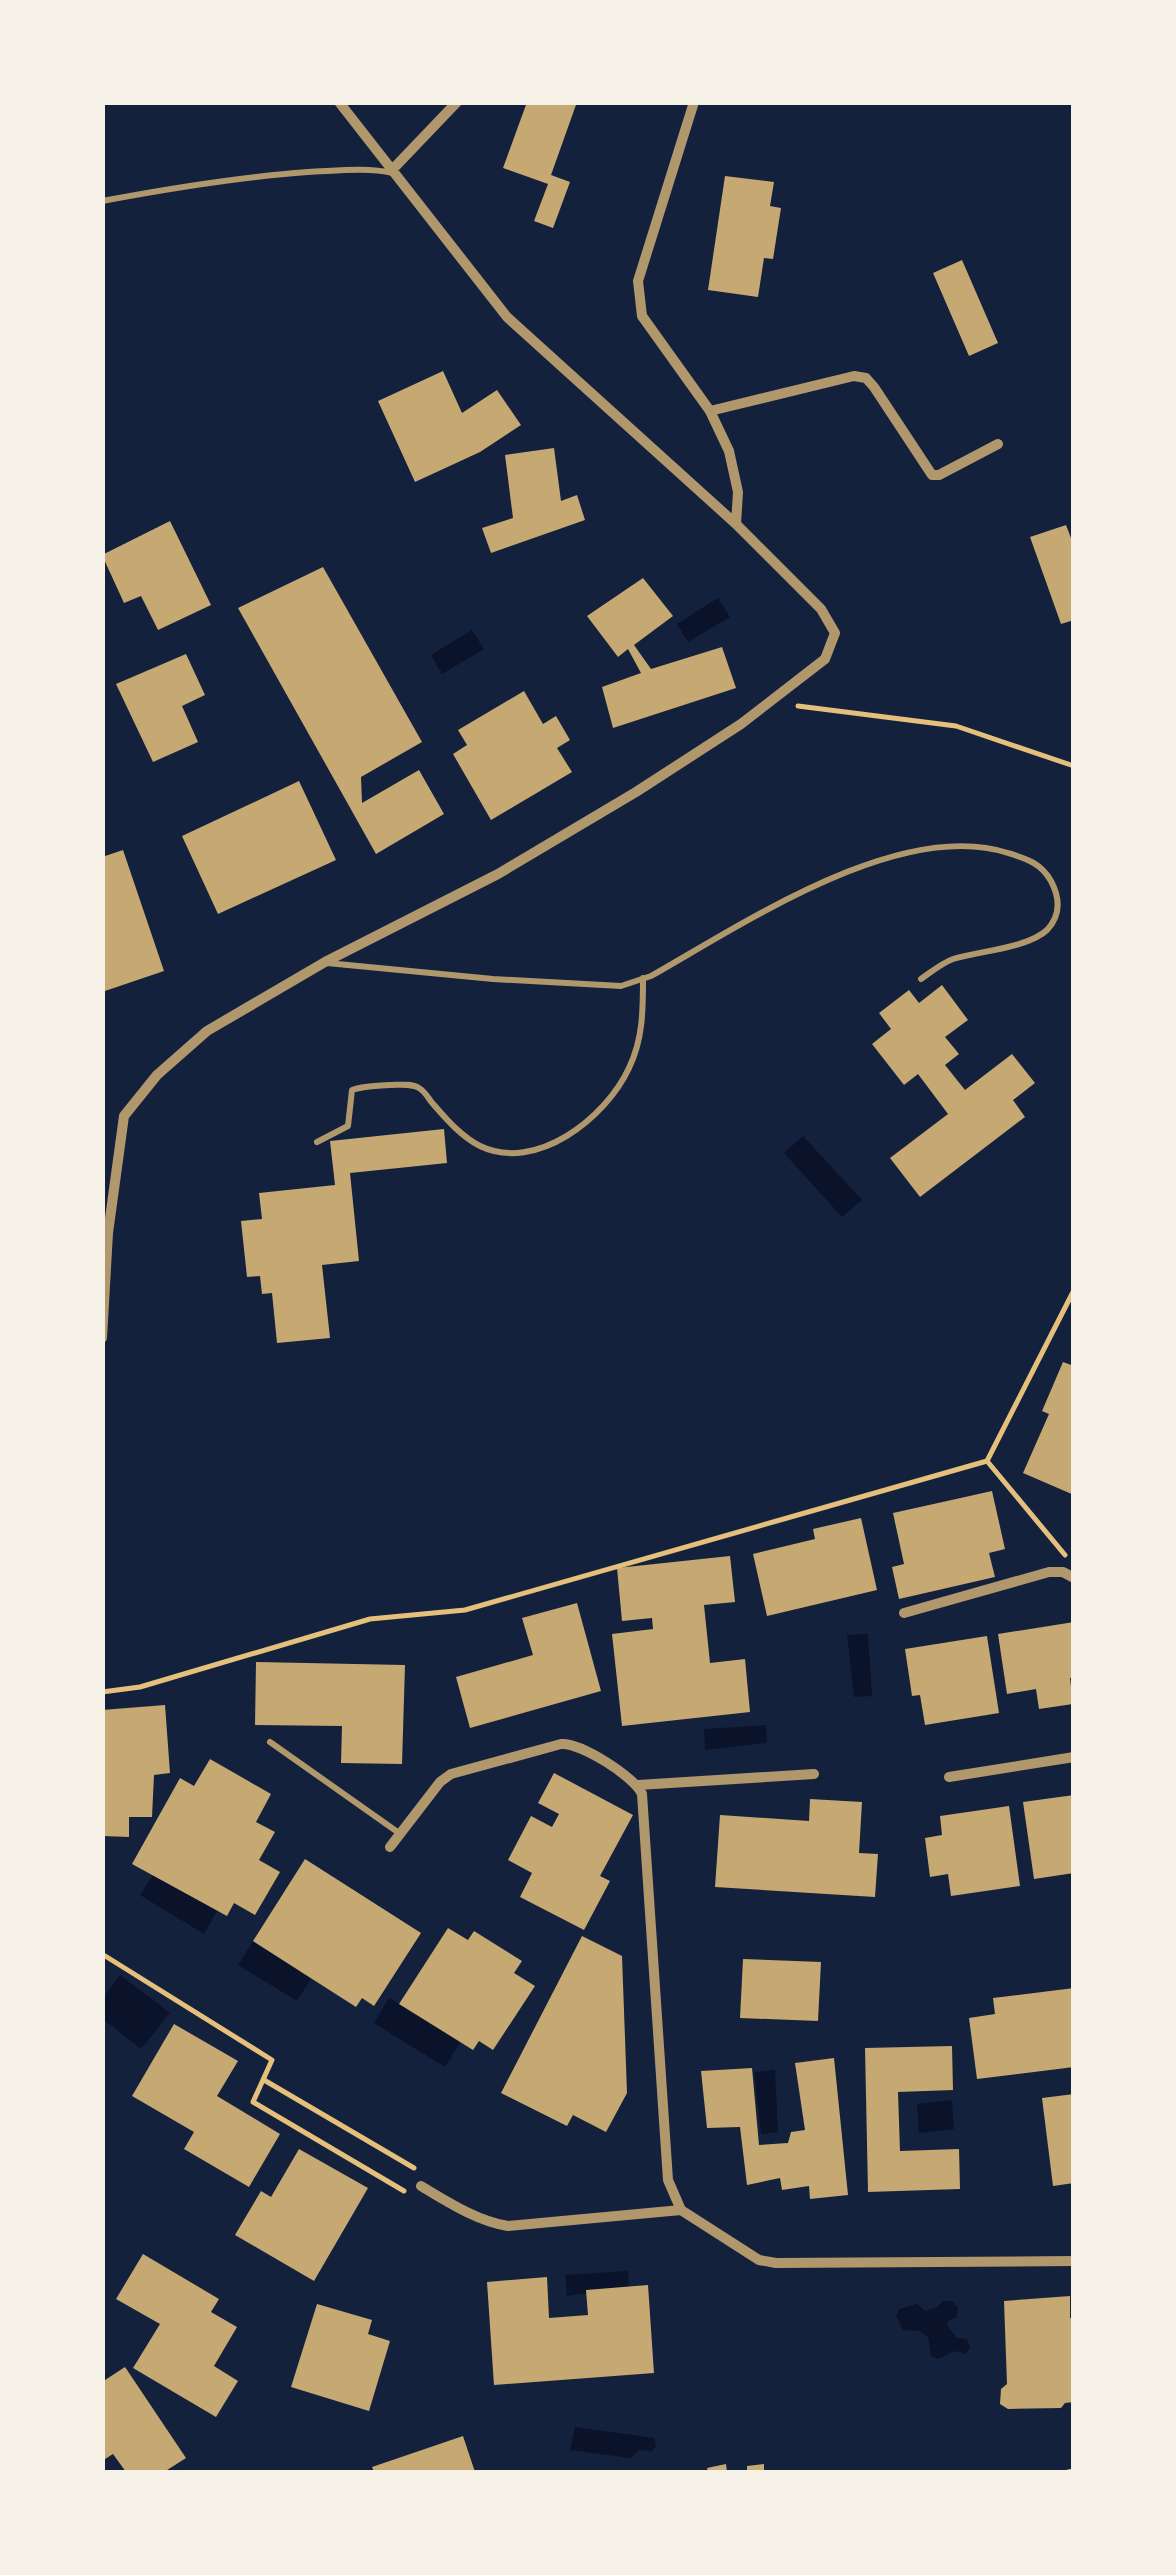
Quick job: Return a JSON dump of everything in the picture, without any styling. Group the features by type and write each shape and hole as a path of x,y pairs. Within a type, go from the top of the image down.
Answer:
{"street":[{"path":"102,1338 106,1231 124,1116 157,1074 207,1032 325,962 498,874 741,724 825,659 834,632 821,609 736,524 507,317 338,102"},
{"path":"393,172 457,102"},
{"path":"694,102 638,281 642,316 710,411 732,464 738,492 736,524"},
{"path":"710,411 854,376 866,378 874,387 932,475 998,444"},
{"path":"904,1613 1050,1572 1063,1572 1073,1578"},
{"path":"390,1847 440,1782 451,1774 562,1744 577,1746 638,1786 814,1774"},
{"path":"949,1777 1074,1757"},
{"path":"638,1786 668,2180 682,2210 760,2260 776,2264 1074,2260"},
{"path":"421,2186 496,2224 522,2227 682,2210"}],"lane":[{"path":"102,201 238,178 329,171 393,172"},
{"path":"325,962 493,980 621,986 848,870 933,848 961,846 989,847 1037,863 1058,896 1058,909 1050,926 1038,938 948,960 922,979"},
{"path":"317,1142 348,1126 352,1090 407,1084 424,1091 448,1121 482,1147 513,1154 532,1152 558,1141 614,1093 629,1069 642,1028 643,978"},
{"path":"270,1742 400,1834"}],"path":[{"path":"770,702 956,726 1074,766"},
{"path":"102,1692 140,1687 370,1619 465,1610 987,1461 1074,1290"},
{"path":"987,1461 1074,1565"},
{"path":"102,1954 272,2060 258,2090"},
{"path":"263,2080 421,2172"}],"water":[{"path":"718,598 730,617 688,642 677,624"},
{"path":"472,630 484,649 442,674 431,655"},
{"path":"803,1136 862,1200 842,1217 784,1153"},
{"path":"868,1634 872,1696 854,1697 847,1635"},
{"path":"766,1725 767,1743 705,1750 704,1729"},
{"path":"153,1875 217,1911 204,1934 140,1895"},
{"path":"253,1941 311,1979 297,2001 238,1965"},
{"path":"120,1975 170,2013 141,2049 103,2019 103,1998"},
{"path":"389,1998 461,2041 445,2067 374,2023"},
{"path":"775,2070 778,2132 761,2134 754,2072"},
{"path":"952,2100 954,2129 919,2133 917,2104"},
{"path":"628,2271 629,2288 567,2296 565,2275"},
{"path":"943,2301 952,2301 958,2308 957,2317 948,2321 947,2326 957,2338 967,2339 970,2348 965,2354 955,2351 938,2359 931,2356 928,2337 919,2331 903,2330 896,2316 899,2309 917,2304 925,2311"},
{"path":"575,2427 654,2438 656,2447 651,2451 640,2450 630,2458 570,2450"}],"building":[{"path":"527,102 577,102 551,175 570,182 553,228 534,221 548,184 503,168"},
{"path":"725,176 774,182 770,206 781,208 773,259 764,258 758,297 708,290"},
{"path":"962,260 998,343 969,356 933,273"},
{"path":"443,371 462,413 497,390 521,425 480,452 415,482 378,401"},
{"path":"554,448 561,501 577,495 585,520 491,553 482,528 513,518 505,455"},
{"path":"170,521 211,605 158,630 141,596 124,603 102,555"},
{"path":"1066,525 1074,546 1074,620 1061,624 1030,537"},
{"path":"323,567 422,742 361,777 362,803 419,770 444,814 376,854 238,608"},
{"path":"643,578 673,616 634,645 651,669 722,647 736,688 613,728 602,687 641,673 628,649 618,657 587,616"},
{"path":"186,654 205,695 182,706 198,742 153,762 116,684"},
{"path":"524,691 543,724 556,716 570,740 557,748 572,772 491,820 453,754 467,745 458,730"},
{"path":"299,781 336,860 218,914 182,836"},
{"path":"123,850 164,971 102,992 102,857"},
{"path":"942,985 968,1020 945,1037 959,1054 945,1065 965,1090 1012,1054 1035,1083 1013,1100 1025,1117 920,1197 890,1158 948,1114 918,1074 904,1085 872,1044 891,1029 879,1013 909,990 919,1003"},
{"path":"444,1129 447,1163 350,1173 359,1261 322,1265 330,1338 277,1343 272,1293 262,1294 260,1276 247,1277 241,1221 262,1219 259,1193 335,1185 330,1141"},
{"path":"1063,1362 1074,1366 1074,1495 1023,1473 1049,1414 1042,1411"},
{"path":"992,1491 1005,1549 989,1553 995,1577 899,1599 892,1567 904,1564 893,1513"},
{"path":"861,1518 877,1590 767,1616 753,1554 815,1539 813,1529"},
{"path":"730,1556 735,1602 704,1605 710,1663 745,1659 750,1712 622,1726 612,1634 653,1629 652,1618 622,1621 617,1568"},
{"path":"577,1603 601,1691 470,1728 456,1677 533,1655 522,1618"},
{"path":"1074,1622 1074,1678 1070,1678 1073,1704 1039,1709 1036,1689 1007,1694 998,1634"},
{"path":"987,1636 999,1713 925,1725 920,1695 912,1696 905,1649"},
{"path":"256,1662 405,1665 402,1764 341,1763 342,1726 255,1725"},
{"path":"165,1705 170,1773 154,1775 152,1817 129,1817 129,1837 102,1836 102,1710"},
{"path":"210,1759 271,1794 256,1822 275,1832 259,1860 280,1872 255,1915 234,1903 227,1916 132,1864 180,1778 194,1786"},
{"path":"554,1773 633,1815 600,1876 610,1881 584,1930 520,1897 532,1873 508,1860 531,1816 552,1827 559,1814 538,1803"},
{"path":"1074,1795 1074,1873 1034,1879 1023,1802"},
{"path":"810,1799 862,1802 859,1853 878,1854 875,1897 715,1887 720,1815 809,1821"},
{"path":"1009,1806 1020,1886 951,1896 948,1874 930,1877 925,1838 942,1835 940,1816"},
{"path":"305,1859 421,1933 374,2006 362,1998 356,2007 253,1941"},
{"path":"448,1928 468,1940 474,1931 522,1961 514,1973 535,1986 493,2050 479,2041 473,2050 399,2004"},
{"path":"582,1936 622,1956 627,2093 606,2132 573,2115 567,2126 501,2093"},
{"path":"743,1959 821,1962 818,2021 740,2018"},
{"path":"1074,1988 1074,2067 977,2079 969,2018 995,2014 993,1998"},
{"path":"174,2024 238,2061 217,2096 280,2134 249,2187 184,2149 194,2132 132,2096"},
{"path":"952,2046 953,2090 898,2092 900,2151 959,2149 960,2189 868,2192 865,2048"},
{"path":"834,2058 848,2195 810,2199 809,2186 782,2190 780,2178 747,2185 740,2127 707,2128 701,2071 752,2068 759,2145 788,2143 791,2132 805,2130 795,2063"},
{"path":"1074,2094 1074,2183 1053,2186 1042,2098"},
{"path":"299,2149 368,2188 314,2281 235,2235 261,2191 271,2197"},
{"path":"143,2254 219,2299 211,2312 237,2327 214,2366 238,2381 216,2417 133,2368 160,2324 116,2299"},
{"path":"547,2277 549,2318 588,2315 586,2290 648,2285 654,2373 494,2385 487,2282"},
{"path":"1070,2296 1070,2318 1074,2318 1074,2402 1061,2408 1008,2409 1000,2404 1001,2389 1007,2384 1004,2301"},
{"path":"317,2304 372,2320 368,2334 390,2341 369,2411 291,2387"},
{"path":"125,2367 186,2458 164,2472 126,2472 113,2454 102,2461 102,2382"},
{"path":"463,2436 475,2472 374,2472 372,2467"},
{"path":"726,2464 727,2472 708,2472 707,2468"},
{"path":"764,2464 764,2472 747,2472 747,2466"}]}
